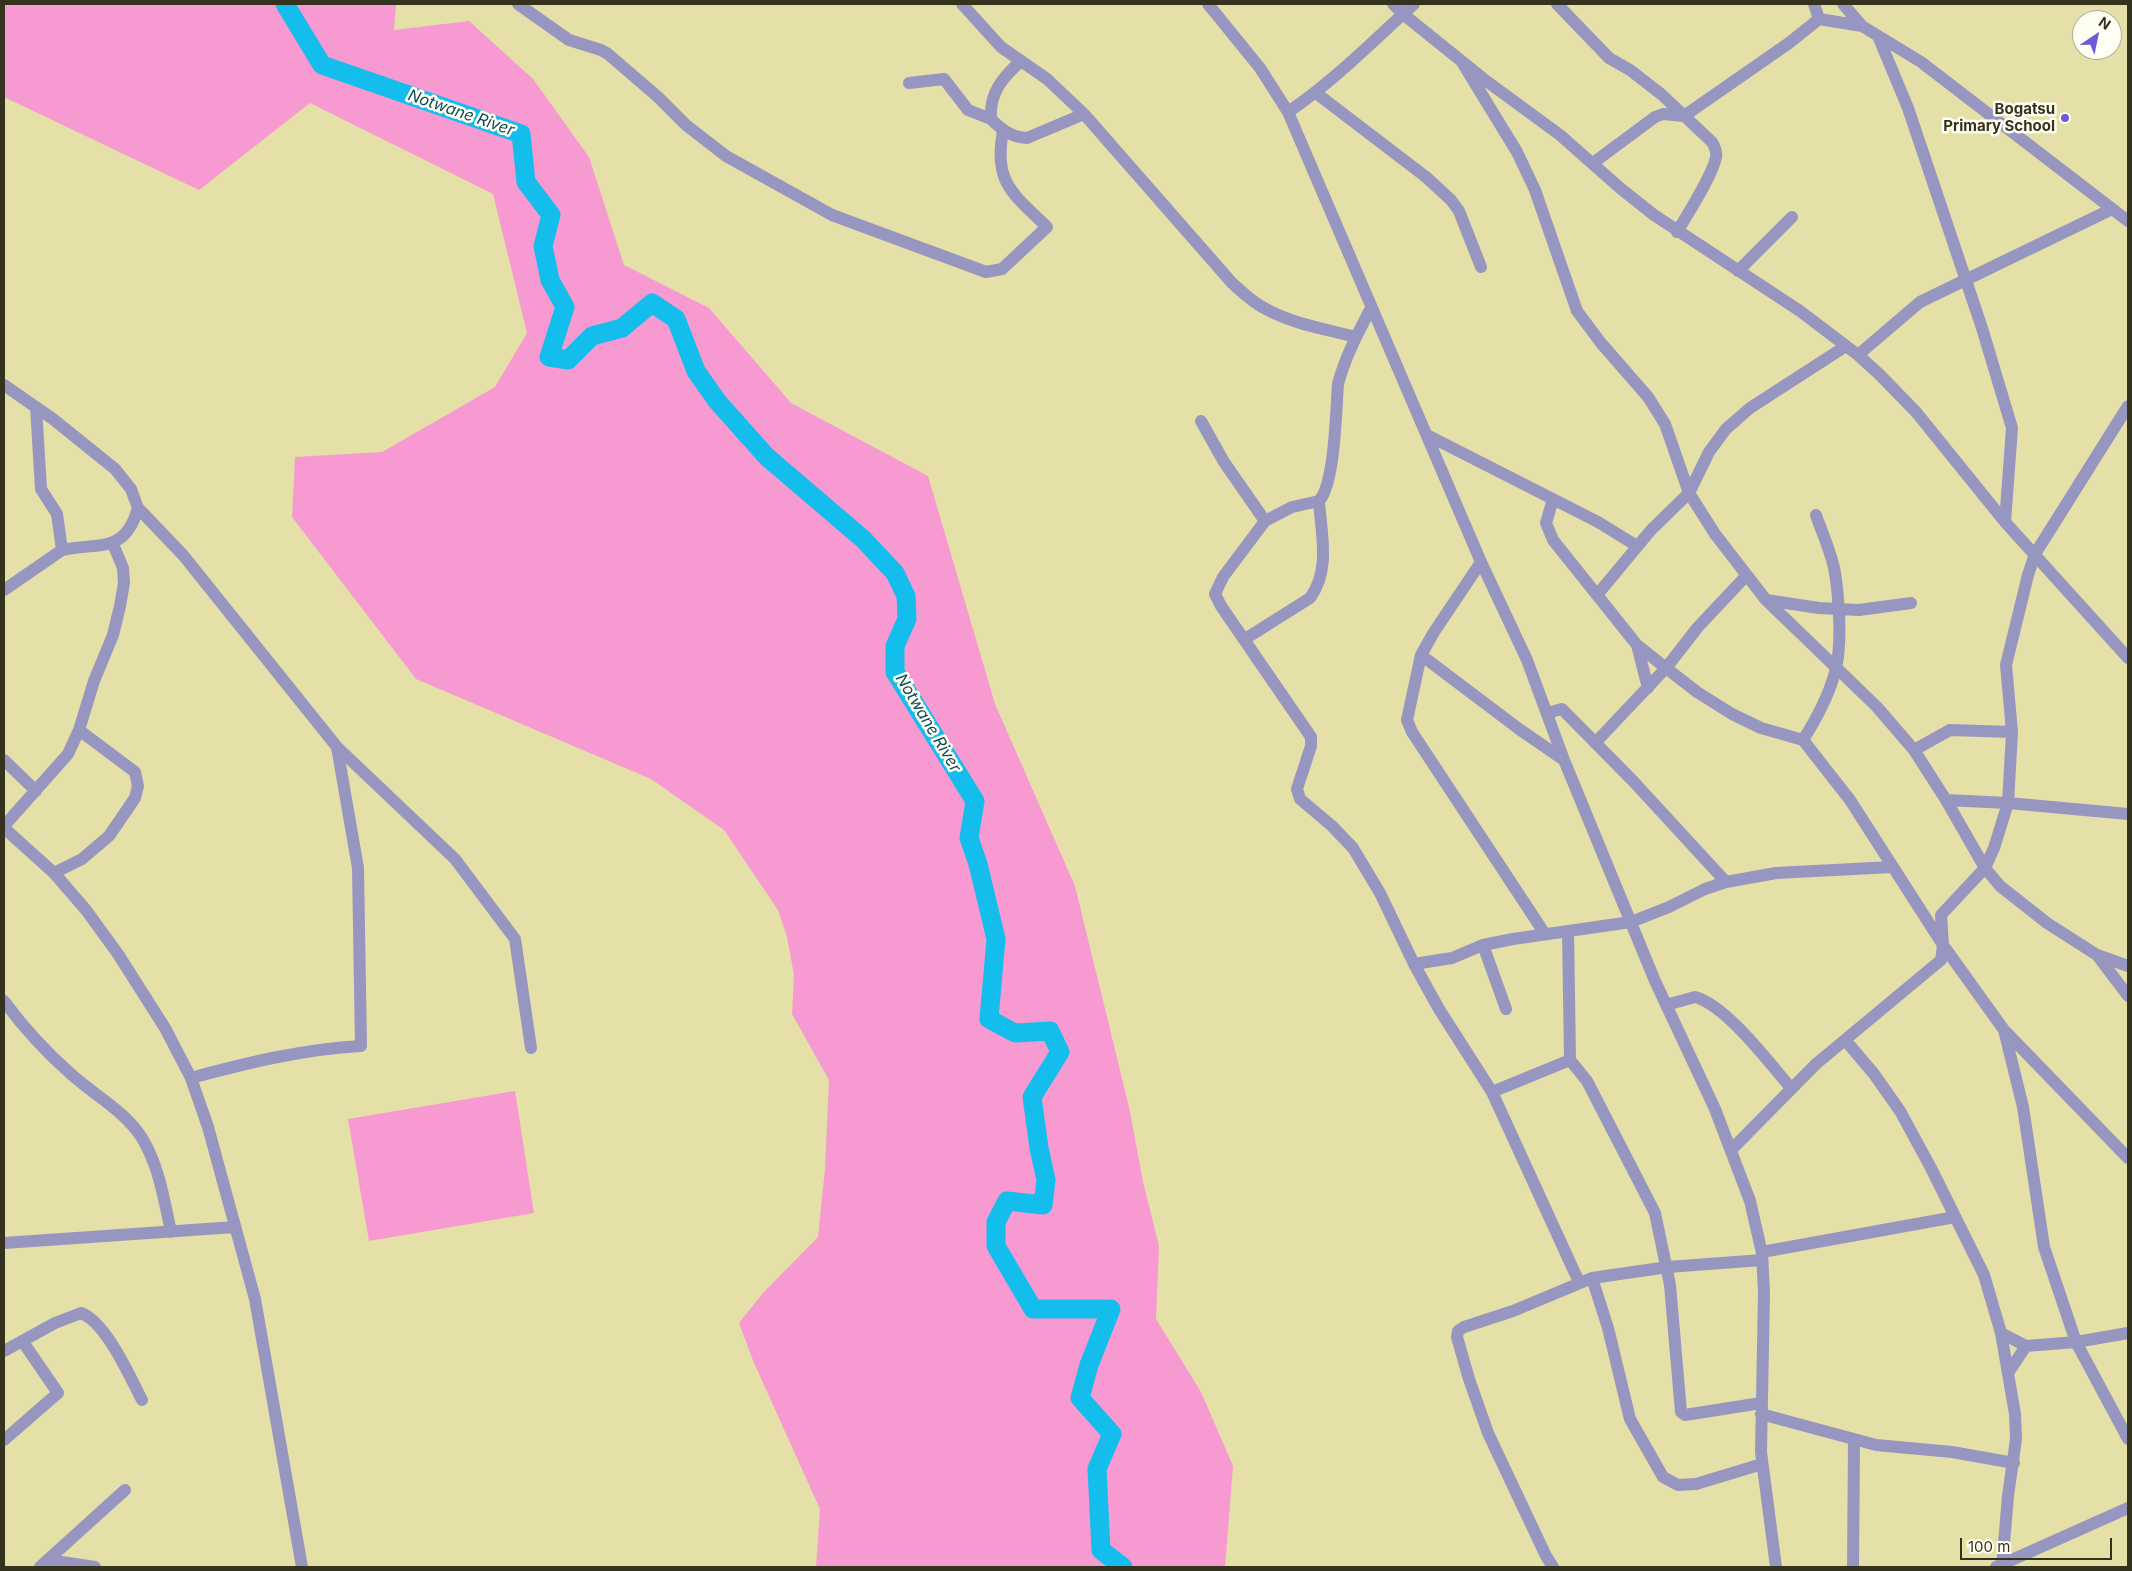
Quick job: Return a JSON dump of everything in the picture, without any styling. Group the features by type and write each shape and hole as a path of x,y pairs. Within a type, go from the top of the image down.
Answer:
{"street":[{"path":"518,4 569,40 608,54 658,97 686,125 726,156 832,215 986,272 1002,270 1047,227 1014,195 1005,180 1000,165 1003,131"},
{"path":"962,4 1001,47 1046,79 1084,114 1232,283 1265,309 1284,317 1356,337"},
{"path":"1208,4 1260,68 1288,112 1480,562 1527,660 1564,760 1630,922 1666,1005 1715,1109 1750,1201 1762,1256 1764,1292 1761,1408 1762,1464 1776,1567"},
{"path":"1393,4 1462,62 1560,135 1620,188 1678,232 1800,311 1858,355 1916,412 2005,522 2128,658"},
{"path":"1288,112 1316,93 1348,67 1414,4"},
{"path":"1557,4 1609,58 1630,70 1661,94 1712,142 1716,149 1716,157 1706,181 1678,232"},
{"path":"1814,4 1818,19"},
{"path":"1843,4 1862,26 1921,62 2128,221"},
{"path":"1593,163 1655,118 1663,114 1684,116 1789,43 1818,19 1862,26"},
{"path":"1878,36 1908,108 1985,338 2012,428 2005,522"},
{"path":"991,119 992,99 999,85 1005,75 1021,60"},
{"path":"1462,62 1513,144 1535,190 1577,311 1601,343 1648,397 1665,424 1689,493 1715,534 1766,600 1877,707 1914,750 1946,800 1985,868 2005,891 2047,923 2097,955 2128,966"},
{"path":"909,83 944,79 968,110 991,119 1003,131 1017,137 1027,138 1084,114"},
{"path":"1316,93 1426,177 1451,200 1459,211 1481,267"},
{"path":"1858,355 1920,302 2112,209"},
{"path":"1738,272 1792,217"},
{"path":"1370,308 1345,359 1338,384 1330,471 1323,497 1319,501 1292,507 1265,521 1223,577 1216,594 1221,606 1311,737 1311,746 1297,788 1297,794 1300,799 1332,826 1353,848 1380,893 1414,964 1439,1009 1492,1092 1579,1282"},
{"path":"1597,596 1637,546 1670,510 1689,493 1709,452 1726,429 1750,408 1846,346"},
{"path":"4,385 36,407 115,469 132,489 138,508 183,555 337,747 455,859 515,938 530,1048"},
{"path":"1731,1150 1816,1064 1938,964 1943,945 1943,912 1985,868 1994,848 2008,802 2012,732 2006,665 2035,554 2128,406"},
{"path":"36,407 41,489 57,514 62,550"},
{"path":"1201,421 1224,462 1265,521"},
{"path":"1426,435 1598,522 1637,546"},
{"path":"1553,499 1546,522 1553,540 1637,645 1697,692 1732,714 1761,728 1803,740 1850,800 1943,945 2004,1030 2128,1158"},
{"path":"1245,639 1279,620 1314,594 1324,557 1319,501"},
{"path":"4,590 62,550 80,546 113,544 128,532 134,522 138,508"},
{"path":"1803,740 1816,720 1836,668 1838,649 1838,610 1835,572 1816,515"},
{"path":"113,544 123,568 124,583 120,606 113,635 94,681 79,730 68,754 4,827 54,873 86,910 118,954 165,1028 191,1078 208,1127 255,1299 302,1567"},
{"path":"1480,562 1421,655 1407,720 1409,727 1545,934"},
{"path":"1595,743 1648,688 1698,627 1746,576"},
{"path":"1766,600 1838,610 1859,610 1911,603"},
{"path":"1637,645 1648,688"},
{"path":"1421,655 1564,760"},
{"path":"1547,713 1562,710 1633,781 1726,882"},
{"path":"54,873 82,858 109,836 134,798 138,786 135,772 79,730"},
{"path":"1914,750 1950,730 2012,732"},
{"path":"191,1078 215,1071 326,1048 361,1046 358,868 337,747"},
{"path":"4,760 36,791"},
{"path":"1946,800 2008,802 2128,814"},
{"path":"1414,964 1452,958 1483,945 1630,922 1669,907 1705,889 1726,882 1776,873 1892,867"},
{"path":"1568,931 1570,1060 1587,1081 1655,1213 1668,1267 1676,1336 1680,1412 1685,1415 1761,1408 1876,1445 1952,1452 2014,1463"},
{"path":"1483,945 1506,1009"},
{"path":"2097,955 2128,996"},
{"path":"1666,1005 1695,997 1710,1004 1748,1039 1791,1088"},
{"path":"4,1001 46,1051 72,1075 121,1114 141,1137 158,1174 171,1232"},
{"path":"2004,1030 2023,1107 2044,1247 2076,1342 2128,1439"},
{"path":"1846,1041 1874,1074 1900,1112 1931,1168 1984,1275 2001,1332 2016,1439 2000,1567"},
{"path":"1492,1092 1570,1060"},
{"path":"1554,1567 1546,1556 1488,1432 1469,1379 1457,1337 1458,1331 1464,1326 1513,1311 1592,1278 1762,1256 1955,1218"},
{"path":"4,1243 235,1227"},
{"path":"1592,1278 1608,1328 1630,1419 1663,1477 1678,1485 1696,1484 1762,1464"},
{"path":"6,1346 23,1342 81,1312 89,1316 117,1352 142,1400"},
{"path":"2001,1332 2026,1346 2076,1342 2128,1333"},
{"path":"4,1440 58,1393 23,1342"},
{"path":"2008,1373 2026,1346"},
{"path":"1853,1567 1854,1439"},
{"path":"44,1563 125,1490"},
{"path":"2000,1567 2128,1508"},
{"path":"44,1563 95,1567"}],"shaded area":[{"path":"4,4 396,4 394,30 469,21 533,79 589,157 624,265 709,308 791,403 928,476 995,704 1075,886 1129,1107 1143,1182 1159,1246 1156,1319 1201,1392 1233,1466 1225,1567 816,1567 820,1509 754,1363 739,1323 763,1293 818,1237 825,1169 829,1080 792,1014 794,975 787,937 778,910 724,830 651,779 416,679 292,517 295,457 382,452 495,387 527,333 493,194 310,103 199,190 4,97"},
{"path":"515,1091 534,1213 369,1241 348,1119"}],"waterway":[{"name":"Notwane River","path":"285,4 322,65 521,134 526,182 551,215 543,246 550,280 565,307 549,357 568,360 592,336 622,328 652,303 676,319 696,371 717,401 767,457 863,539 895,573 906,596 907,619 895,646 895,672 975,801 969,838 978,864 996,939 989,1019 1015,1033 1050,1031 1060,1052 1032,1097 1039,1148 1046,1180 1043,1205 1007,1201 996,1222 996,1246 1033,1309 1111,1309 1089,1365 1080,1398 1112,1434 1097,1469 1101,1550 1123,1567"}],"place":[{"name":"Bogatsu Primary School","path":"2065,118"}]}
